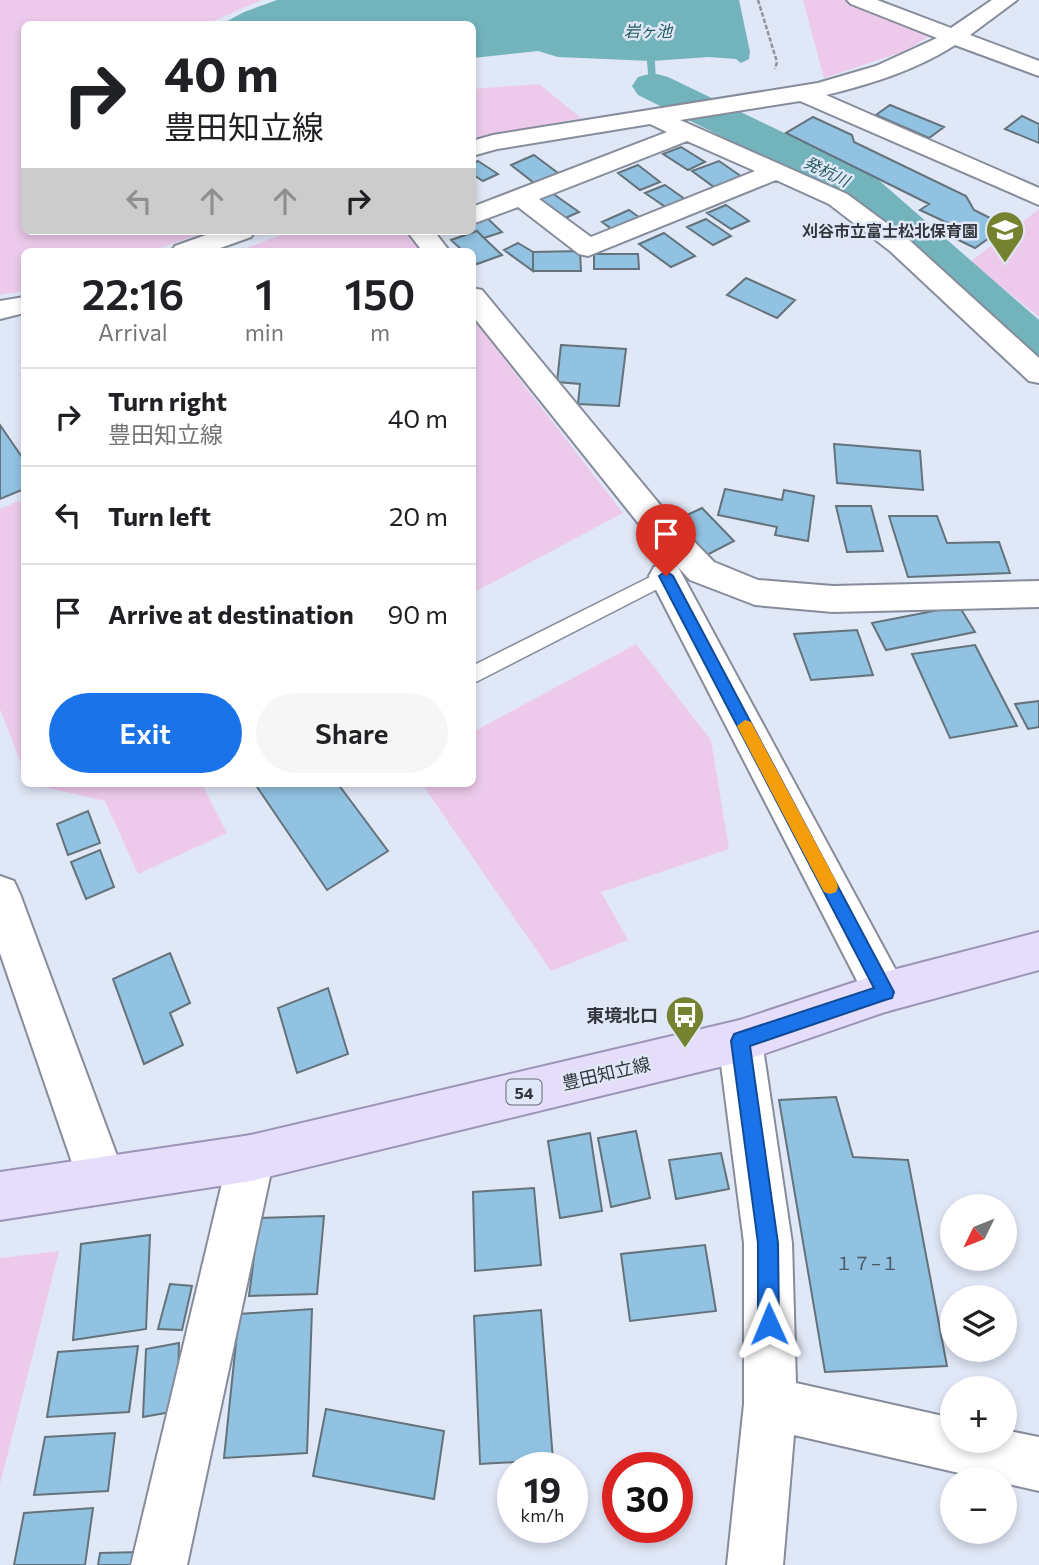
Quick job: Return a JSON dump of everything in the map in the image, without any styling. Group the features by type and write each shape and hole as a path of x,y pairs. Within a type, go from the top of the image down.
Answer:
{"main road":[{"name":"豊田知立線","path":"0,1196 251,1158 740,1041 885,992 1039,951"}],"street":[{"path":"858,0 1039,69"},
{"path":"476,148 493,142 804,94 917,57 1006,0"},
{"path":"804,94 1039,197"},
{"path":"652,117 838,199 899,245 1039,374"},
{"path":"476,214 688,132"},
{"path":"521,197 587,248 777,171"},
{"path":"195,248 231,235"},
{"path":"476,301 659,526 702,570 755,592 833,598 1039,594"},
{"path":"0,310 21,306"},
{"path":"666,576 885,992"},
{"path":"0,894 102,1180"},
{"path":"740,1041 768,1243 770,1404 755,1565"},
{"path":"159,1565 251,1158"},
{"path":"770,1404 1039,1464"}],"lane":[{"path":"476,674 666,576"}],"path":[{"path":"758,0 777,62 774,72"}],"shaded area":[{"path":"0,0 262,0 213,21 21,21 21,235 197,235 159,248 21,248 21,292 0,295"},
{"path":"803,0 844,0 933,34 905,51 824,78"},
{"path":"539,84 581,118 489,135 476,140 476,89"},
{"path":"1039,209 1039,317 970,262"},
{"path":"281,235 407,235 417,248 247,248"},
{"path":"476,323 623,513 476,591"},
{"path":"21,500 21,763 0,709 0,509"},
{"path":"636,644 711,740 729,849 601,892 628,940 551,971 424,787 476,787 476,730"},
{"path":"43,787 204,787 227,833 138,874 105,801"},
{"path":"59,1251 0,1484 0,1258"}],"water":[{"name":"岩ヶ池","path":"277,0 739,0 750,52 749,59 741,63 736,59 709,57 651,61 558,57 538,51 476,58 476,21 228,21"}],"building":[{"path":"890,105 944,127 929,138 876,115"},
{"path":"1022,116 1039,124 1039,143 1005,129"},
{"path":"813,117 852,135 854,142 966,196 974,210 1006,226 975,248 942,232 952,225 920,210 929,204 786,133"},
{"path":"681,147 705,162 688,170 663,154"},
{"path":"534,155 562,176 538,186 511,165"},
{"path":"719,161 745,179 718,190 692,171"},
{"path":"476,162 498,174 483,181 476,177"},
{"path":"638,165 660,182 640,190 618,173"},
{"path":"665,185 689,202 670,210 645,193"},
{"path":"552,193 579,212 563,219 537,200"},
{"path":"726,205 749,221 731,229 707,213"},
{"path":"629,210 643,220 616,232 602,222"},
{"path":"487,218 502,232 484,238 476,231 476,222"},
{"path":"706,219 731,236 713,245 687,227"},
{"path":"476,231 502,255 477,264 476,248 460,248 451,240 476,235"},
{"path":"664,233 695,256 671,267 639,244"},
{"path":"518,243 533,252 533,271 504,250"},
{"path":"580,251 581,271 533,271 533,252"},
{"path":"594,254 638,254 639,269 594,269"},
{"path":"746,278 795,300 777,318 727,295"},
{"path":"561,345 626,349 619,406 578,404 580,384 557,382"},
{"path":"0,425 21,456 21,490 0,499"},
{"path":"834,444 920,451 923,490 837,483"},
{"path":"725,489 782,500 784,490 814,496 808,541 775,535 777,527 718,515"},
{"path":"836,506 871,506 883,551 847,552"},
{"path":"702,508 734,541 705,556 674,521"},
{"path":"889,516 937,516 947,543 999,542 1010,573 908,577"},
{"path":"959,606 975,632 886,650 872,623"},
{"path":"857,630 873,675 811,680 794,634"},
{"path":"975,645 1017,726 950,738 912,654"},
{"path":"1039,701 1039,727 1028,729 1015,704"},
{"path":"257,787 340,787 388,851 327,890"},
{"path":"88,811 100,843 68,855 57,824"},
{"path":"100,850 114,887 86,899 71,862"},
{"path":"170,953 190,1003 170,1013 183,1045 144,1064 113,979"},
{"path":"328,988 348,1054 297,1073 278,1008"},
{"path":"836,1097 853,1157 908,1160 940,1329 940,1362 946,1362 947,1366 825,1372 779,1100"},
{"path":"636,1131 650,1198 611,1207 598,1138"},
{"path":"590,1133 602,1211 560,1218 548,1141"},
{"path":"721,1153 729,1189 676,1199 669,1160"},
{"path":"534,1188 541,1265 475,1271 473,1192"},
{"path":"324,1216 317,1294 249,1296 259,1218"},
{"path":"150,1235 146,1329 73,1340 81,1244"},
{"path":"705,1245 716,1311 630,1321 621,1254"},
{"path":"170,1284 192,1286 182,1330 158,1329"},
{"path":"312,1309 307,1453 224,1458 239,1314"},
{"path":"541,1310 552,1452 497,1452 497,1463 480,1464 474,1316"},
{"path":"179,1343 177,1411 143,1417 146,1349"},
{"path":"138,1346 129,1412 47,1417 58,1352"},
{"path":"326,1409 444,1431 434,1499 313,1476"},
{"path":"115,1433 108,1491 34,1495 45,1437"},
{"path":"93,1508 85,1565 14,1565 24,1513"},
{"path":"141,1552 139,1565 98,1565 100,1553"}],"waterway":[{"path":"643,48 651,61 653,86"},
{"name":"発杭川","path":"653,86 858,186 1039,348"}],"slow traffic":[{"path":"745,726 830,887"}],"place":[{"name":"刈谷市立富士松北保育園","path":"1005,264"},
{"name":"東境北口","path":"685,1049"}],"route":[{"path":"666,576 885,992 740,1041 768,1243 769,1324"}]}
